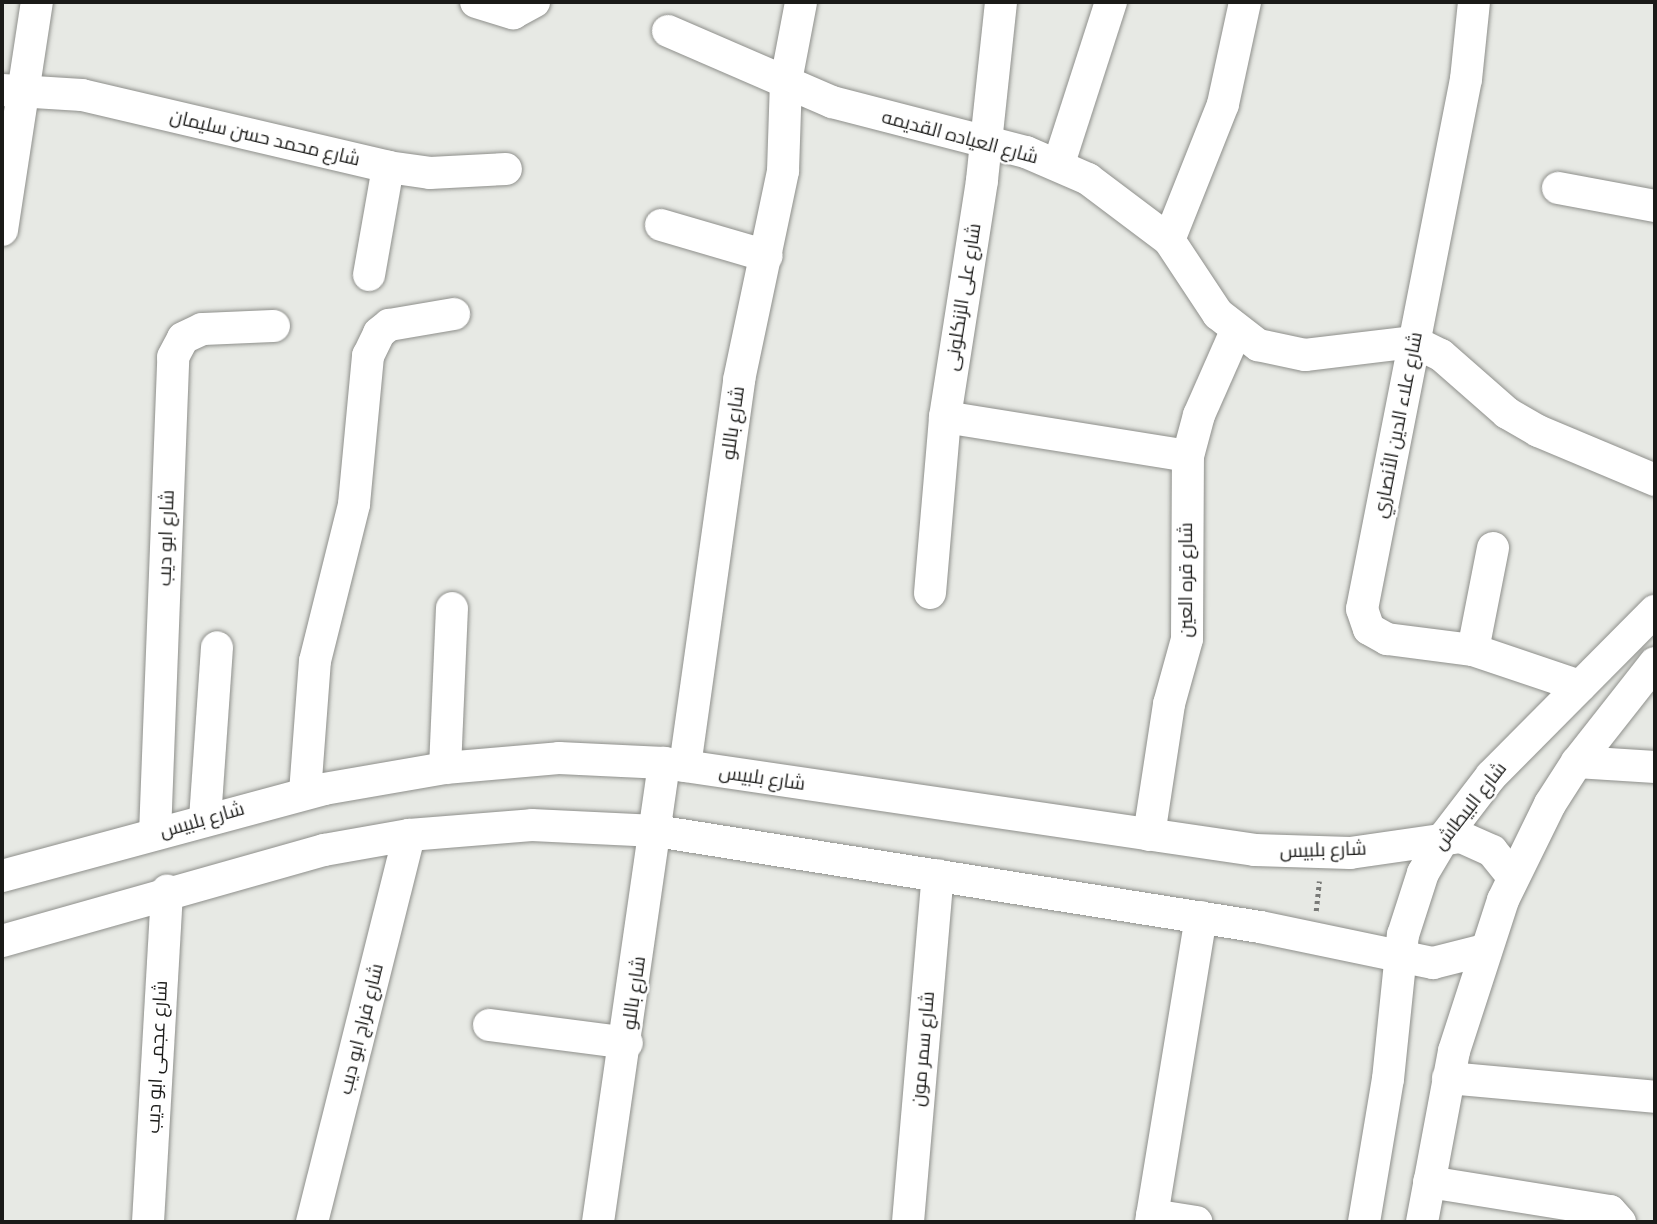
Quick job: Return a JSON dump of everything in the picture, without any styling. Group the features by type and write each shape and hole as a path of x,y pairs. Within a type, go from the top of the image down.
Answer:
{"street":[{"path":"2,230 13,90 37,2"},
{"path":"476,2 513,13 534,2"},
{"name":"شارع باللو","path":"598,1222 627,1043 656,831 675,765 739,380 783,171 786,81 801,2"},
{"name":"شارع على الزنكلونى","path":"930,593 945,417 987,141 1001,2"},
{"path":"1059,163 1111,2"},
{"path":"1169,240 1223,104 1245,2"},
{"name":"شارع علاء الدين الأنصاري","path":"1474,2 1466,79 1362,609 1370,628 1387,639 1473,650 1580,686"},
{"name":"شارع العياده القديمه","path":"668,31 856,110 987,141 1059,163 1144,217 1169,240 1218,314 1236,331 1258,345 1305,355 1414,342"},
{"name":"شارع محمد حسن سليمان","path":"13,90 82,95 388,167 456,173 506,169"},
{"path":"369,275 388,167"},
{"path":"1558,188 1655,206"},
{"path":"661,225 767,256"},
{"path":"305,793 316,648 354,504 368,356 379,333 389,325 454,314"},
{"name":"شارع ابو ديب","path":"155,834 173,357 183,338 202,329 274,326"},
{"name":"شارع قره العين","path":"1149,835 1169,704 1187,639 1188,456 1199,415 1236,331"},
{"path":"1414,342 1441,355 1507,413 1538,431 1655,478"},
{"path":"945,417 1188,456"},
{"path":"1473,650 1493,548"},
{"path":"445,768 452,608"},
{"name":"شارع البيطاش","path":"1364,1222 1388,1079 1399,957 1415,893 1444,836 1491,776 1655,611"},
{"path":"205,819 218,648"},
{"path":"1422,1222 1448,1078 1483,950 1513,877 1577,762 1655,663"},
{"name":"شارع بلبيس","path":"2,876 305,793 445,768 559,758 675,765 1255,850 1321,854 1444,836 1461,837 1492,850 1513,877"},
{"path":"1577,762 1655,767"},
{"path":"2,941 167,891 324,850 409,835 532,825 656,831 1314,936 1399,957 1451,962 1483,950"},
{"name":"شارع فراج ابو ديب","path":"312,1222 409,835"},
{"name":"شارع سمر مون","path":"908,1222 938,875"},
{"name":"شارع عجمى ابو ديب","path":"148,1222 167,891"},
{"path":"1196,1222 1152,1219 1201,917"},
{"path":"489,1026 627,1043"},
{"path":"1448,1078 1655,1097"},
{"path":"1429,1182 1610,1211 1620,1222"}],"path":[{"path":"1314,936 1321,854"}]}
